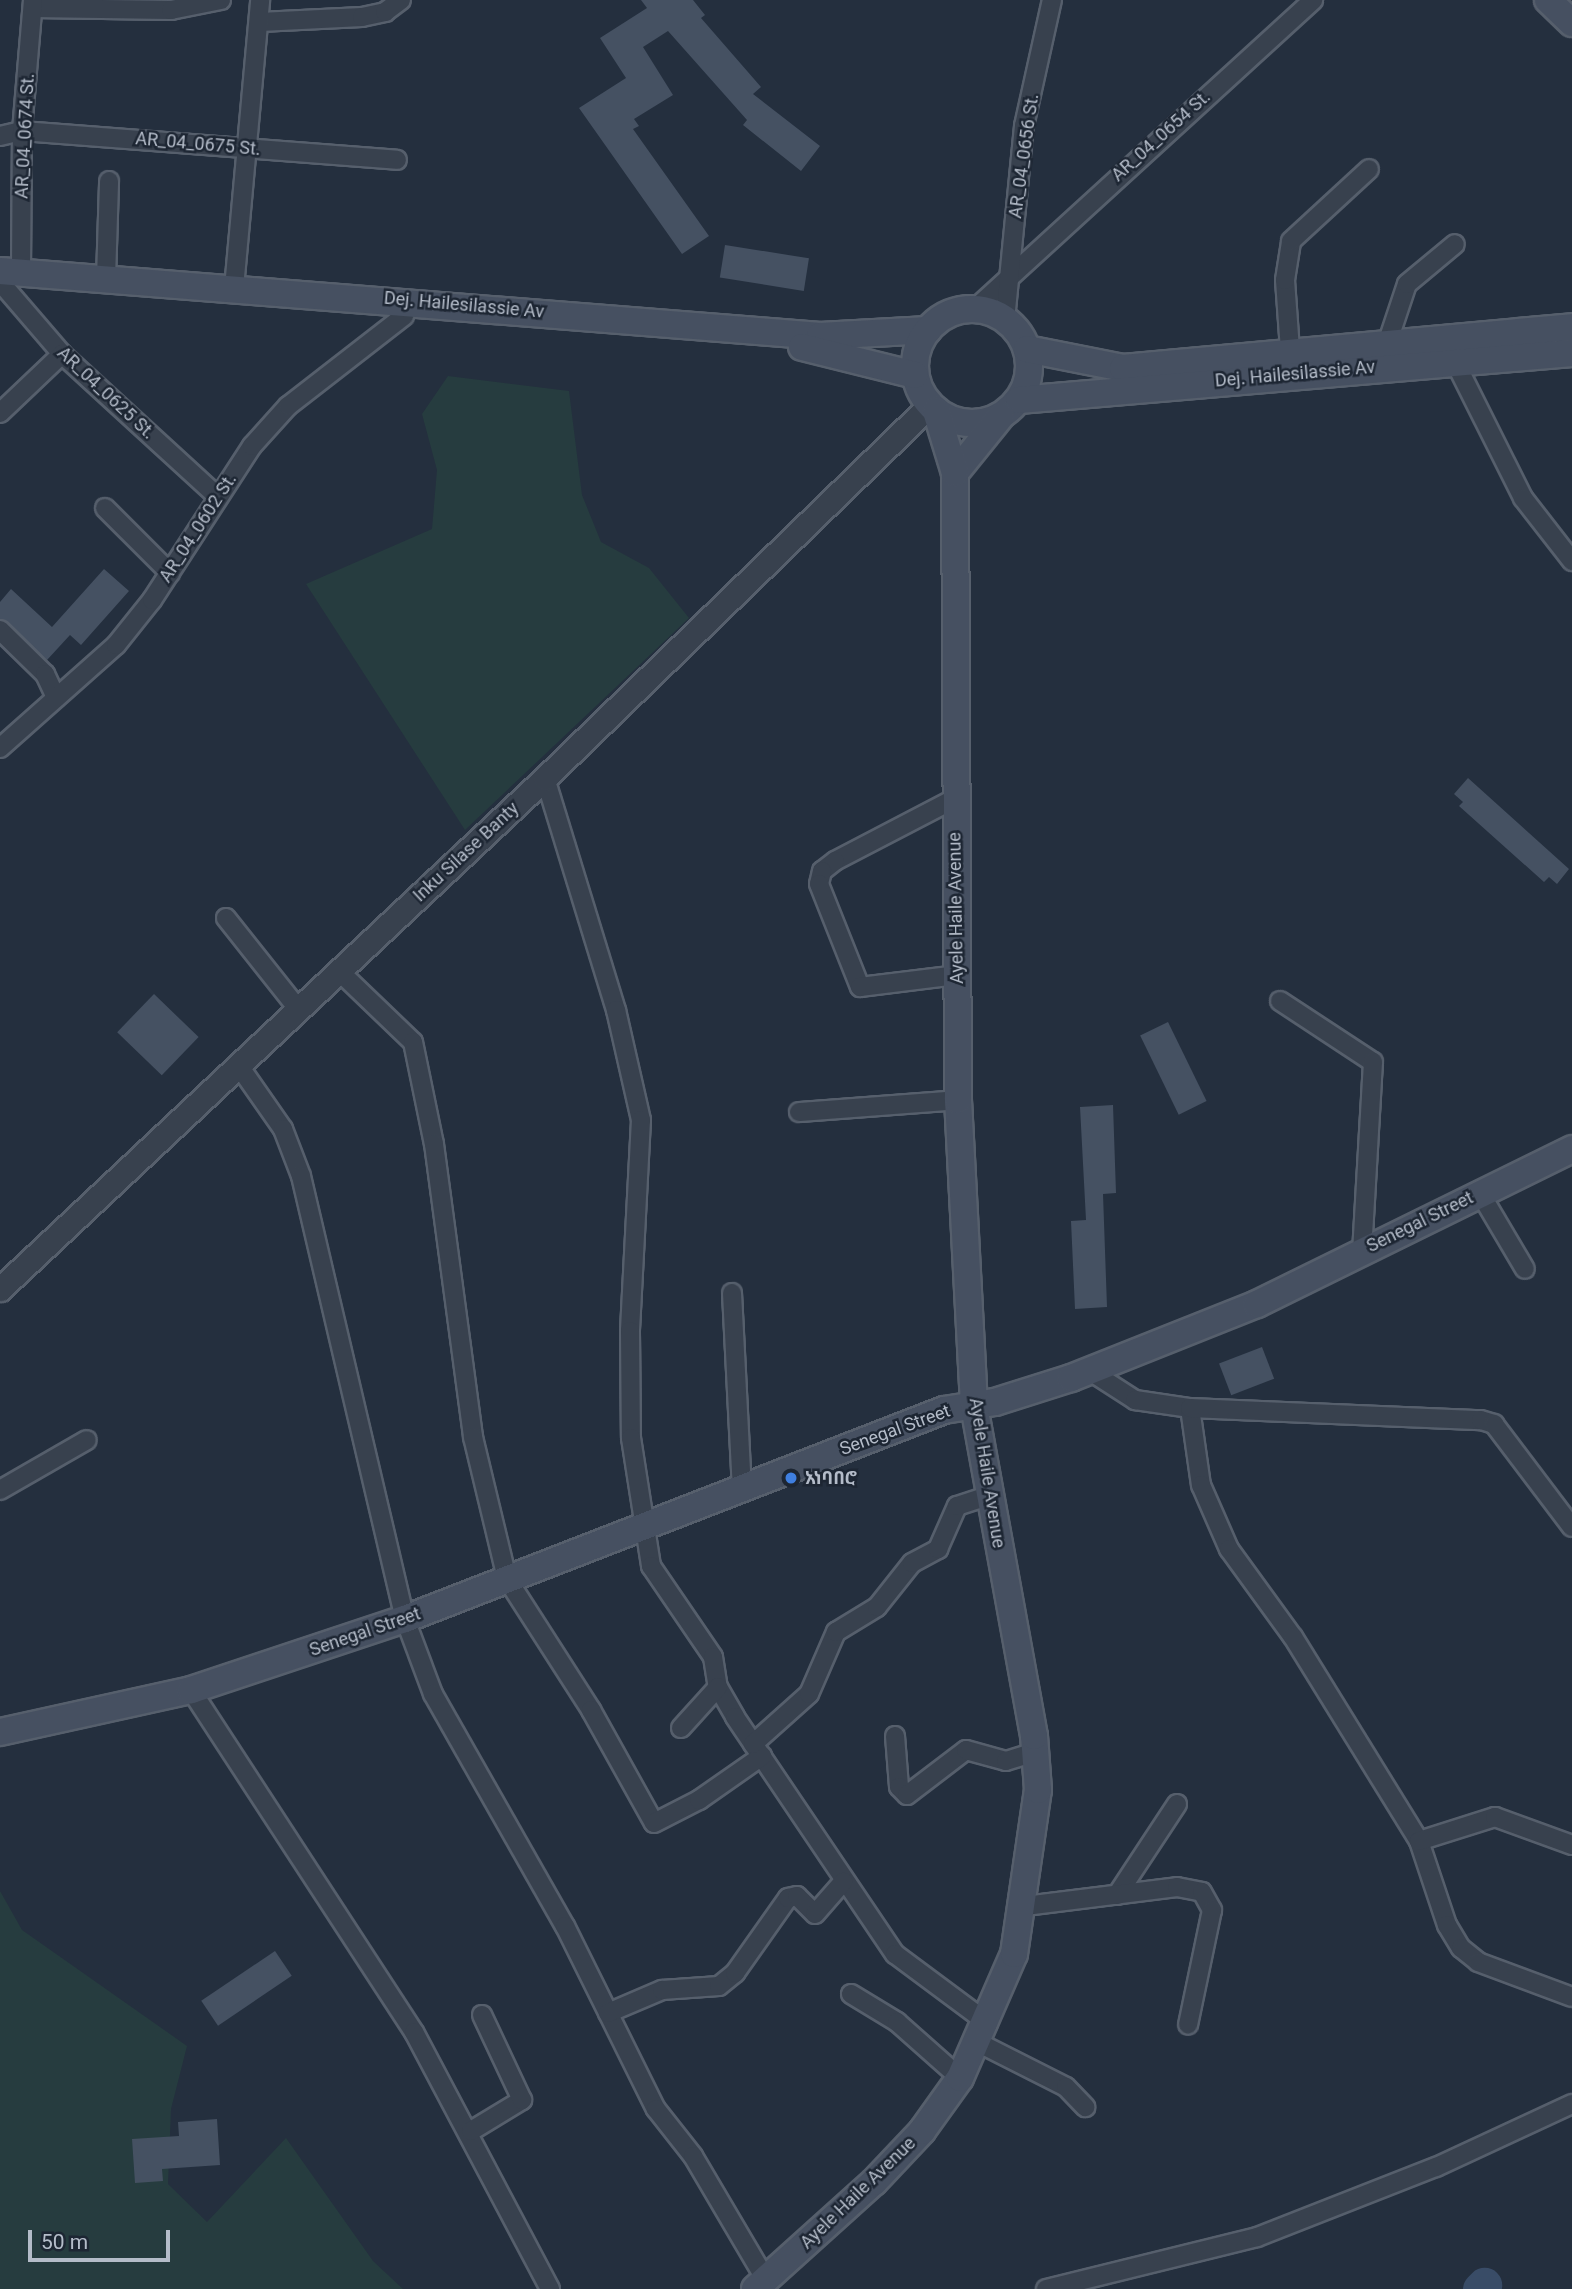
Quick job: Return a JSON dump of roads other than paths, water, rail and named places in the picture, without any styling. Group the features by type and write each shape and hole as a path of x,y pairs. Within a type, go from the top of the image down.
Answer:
{"main road":[{"path":"1548,0 1572,23"},
{"name":"Dej. Hailesilassie Av","path":"5,277 106,279 234,288 820,336 928,330 947,315 975,309"},
{"name":"Dej. Hailesilassie Av","path":"5,277 404,316 818,348 915,375"},
{"path":"955,473 1010,408 1030,373 1027,349 1005,320 975,309"},
{"name":"Dej. Hailesilassie Av","path":"1027,349 1124,368 1290,350 1572,327"},
{"path":"928,330 917,352 915,375 931,408"},
{"name":"Dej. Hailesilassie Av","path":"931,408 968,424 1010,408 1572,352"},
{"name":"Ayele Haile Avenue","path":"760,2284 874,2182 922,2131 960,2078 984,2033 1025,1906 1036,1752 974,1405 958,1100 954,799 955,473 931,408"},
{"name":"Senegal Street","path":"0,1732 191,1690 405,1619 944,1410 974,1405 1090,1371 1207,1326 1572,1149"}],"street":[{"path":"33,4 171,10 220,0"},
{"path":"234,288 250,148 260,0"},
{"path":"260,22 362,18 386,12 401,0"},
{"name":"AR_04_0656 St.","path":"1010,271 1024,126 1052,0"},
{"name":"AR_04_0654 St.","path":"975,309 1010,271 1313,0"},
{"name":"AR_04_0674 St.","path":"5,277 33,4"},
{"name":"AR_04_0675 St.","path":"0,136 22,131 397,159"},
{"path":"1290,350 1285,280 1291,241 1369,169"},
{"path":"106,279 109,181"},
{"path":"1387,344 1407,284 1455,244"},
{"path":"1005,320 1010,271"},
{"name":"AR_04_0625 St.","path":"5,277 62,354 217,496"},
{"name":"AR_04_0602 St.","path":"0,748 116,645 170,572 252,446 301,394 404,316"},
{"path":"0,413 62,354"},
{"path":"1455,362 1523,498 1572,561"},
{"name":"Inku Silase Banty","path":"0,1289 340,972 931,408"},
{"path":"105,508 170,572"},
{"path":"0,630 45,674 56,698"},
{"path":"545,778 616,1010 640,1120 630,1345 631,1438 651,1566 713,1657 718,1688 843,1882 901,1960 984,2033 1066,2087 1085,2107"},
{"path":"954,799 835,861 822,870 819,884 860,986 958,975"},
{"path":"226,918 299,1010"},
{"path":"340,972 413,1042 434,1144 466,1399 507,1579 591,1710 654,1823 699,1800 758,1750 809,1694 836,1632 877,1607 912,1563 938,1549 957,1506 991,1494"},
{"path":"1280,1001 1373,1062 1362,1251"},
{"path":"239,1066 283,1129 301,1176 405,1619 433,1694 608,2013 656,2109 699,2165 760,2284"},
{"path":"799,1112 958,1100"},
{"path":"1480,1193 1525,1269"},
{"path":"732,1293 742,1488"},
{"path":"1090,1371 1135,1400 1190,1408 1481,1420 1494,1424 1541,1493 1572,1527"},
{"path":"1190,1408 1201,1485 1229,1549 1293,1637 1419,1841 1447,1925 1461,1948 1478,1962 1572,1997"},
{"path":"0,1490 87,1440"},
{"path":"681,1728 718,1688"},
{"path":"191,1690 414,2032 471,2131 550,2289"},
{"path":"895,1737 899,1787 907,1795 966,1750 1006,1761 1036,1752"},
{"path":"1117,1895 1177,1804"},
{"path":"1419,1841 1495,1817 1572,1845"},
{"path":"608,2013 662,1990 719,1986 735,1973 788,1898 797,1896 815,1914 843,1882"},
{"path":"1025,1906 1189,1888 1210,1900 1188,2025"},
{"path":"851,1994 897,2022 960,2078"},
{"path":"471,2131 522,2100 482,2015"},
{"path":"1046,2289 1257,2237 1436,2168 1572,2104"}],"waterway":[{"path":"1480,2289 1484,2285"}],"place":[{"name":"አነባበሮ","path":"791,1478"}]}
